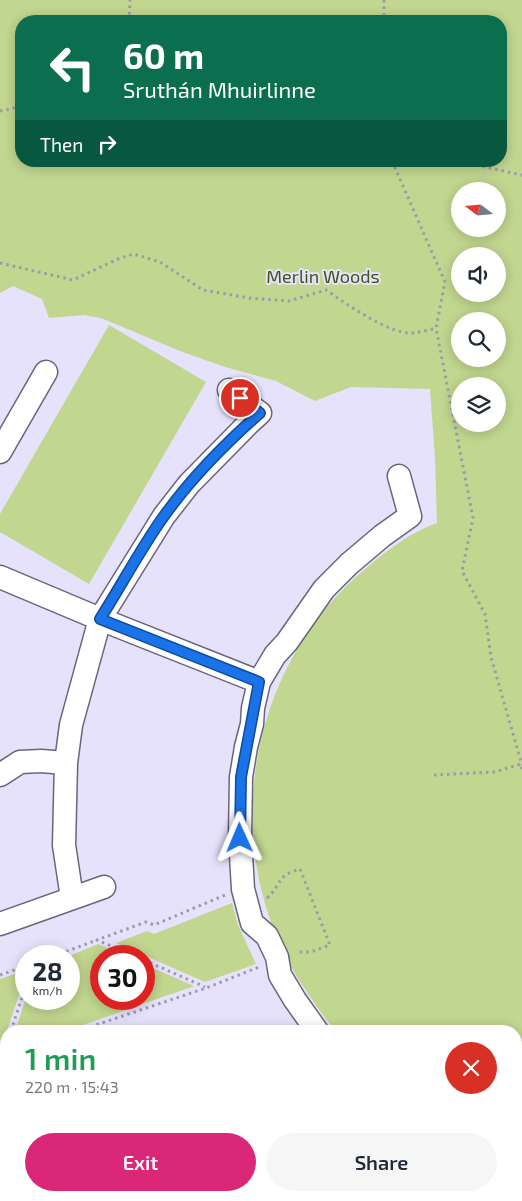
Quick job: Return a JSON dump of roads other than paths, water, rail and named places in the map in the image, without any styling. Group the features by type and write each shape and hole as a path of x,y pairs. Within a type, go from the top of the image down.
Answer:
{"street":[{"path":"3,438 46,372"},
{"path":"72,898 64,845 66,763 71,725 100,619 164,516 189,484 260,413 229,390"},
{"path":"313,1025 295,1000 240,899 243,889 241,863 241,777 259,682 275,655 287,642 324,589 349,564 382,536 410,516 399,476"},
{"path":"0,577 259,682"},
{"path":"0,775 20,762 66,763"},
{"path":"0,924 104,887"}],"park label":[{"name":"Merlin Woods","path":"323,276"}]}
